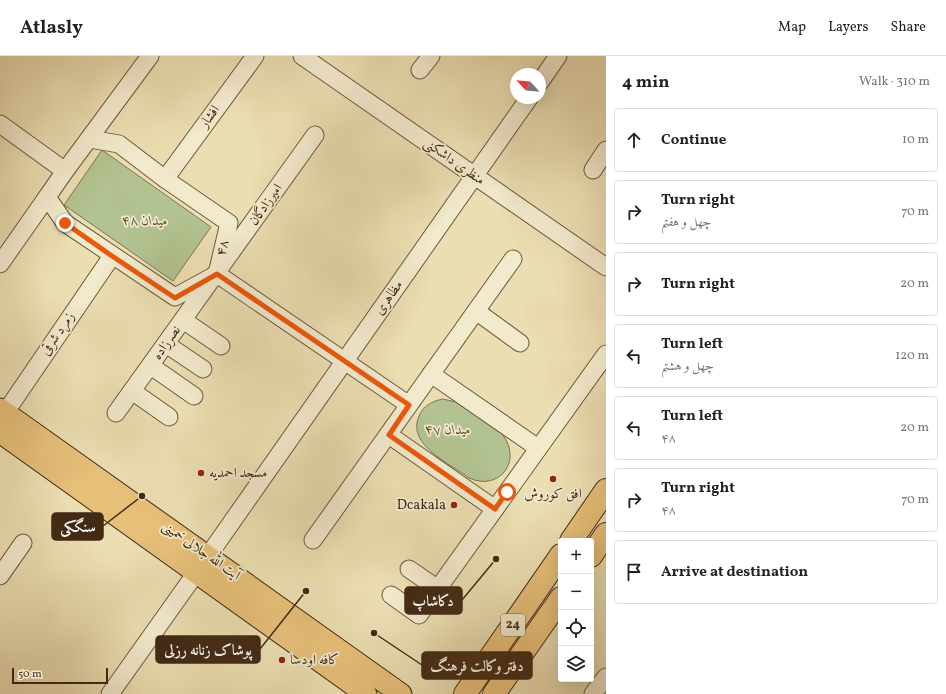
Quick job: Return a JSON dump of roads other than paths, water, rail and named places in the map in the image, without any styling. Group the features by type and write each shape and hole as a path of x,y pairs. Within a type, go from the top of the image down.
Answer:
{"highway":[{"path":"573,538 606,490"},
{"name":"24","path":"465,694 558,559"},
{"name":"24","path":"494,694 558,602"}],"main road":[{"name":"آيت الله جلالى خمينى","path":"2,418 202,564 366,694"},
{"name":"آيت الله جلالى خمينى","path":"202,564 401,694"}],"street":[{"path":"1,260 150,56"},
{"name":"افشار","path":"165,179 255,56"},
{"name":"منظری داشکنی","path":"302,56 320,61 474,176 606,267"},
{"path":"420,70 431,56"},
{"path":"546,73 558,56"},
{"name":"مظاهری","path":"110,694 525,104"},
{"path":"0,124 65,171"},
{"name":"امیرزادگان","path":"217,274 315,136"},
{"name":"۴۸","path":"47,197 65,223 175,298 217,274 229,223 165,179 119,144 90,139"},
{"path":"593,170 606,150"},
{"name":"زمرد شرقی","path":"2,418 112,256"},
{"path":"313,540 513,259"},
{"path":"217,274 409,405"},
{"name":"نصرزاده","path":"116,413 217,274"},
{"path":"476,311 520,343"},
{"path":"183,320 221,346"},
{"path":"166,344 203,369"},
{"path":"391,595 419,615 606,354"},
{"path":"151,366 194,396"},
{"path":"431,374 538,448"},
{"path":"132,391 169,417"},
{"path":"389,435 495,509"},
{"path":"0,576 23,543"},
{"path":"409,569 438,589"},
{"path":"593,694 606,677"}],"place":[{"name":"مسجد احمدیه","path":"201,473"},
{"name":"افق کوروش","path":"553,479"},
{"name":"سنگکی","path":"142,496"},
{"name":"Dcakala","path":"454,505"},
{"name":"دکاشاپ","path":"496,559"},
{"name":"پوشاک زنانه رزلی","path":"306,591"},
{"name":"دفتر وکالت فرهنگ","path":"374,633"},
{"name":"کافه اودسا","path":"282,660"}],"park label":[{"name":"میدان ۴۸","path":"145,221"},
{"name":"میدان ۴۷","path":"448,430"}]}
